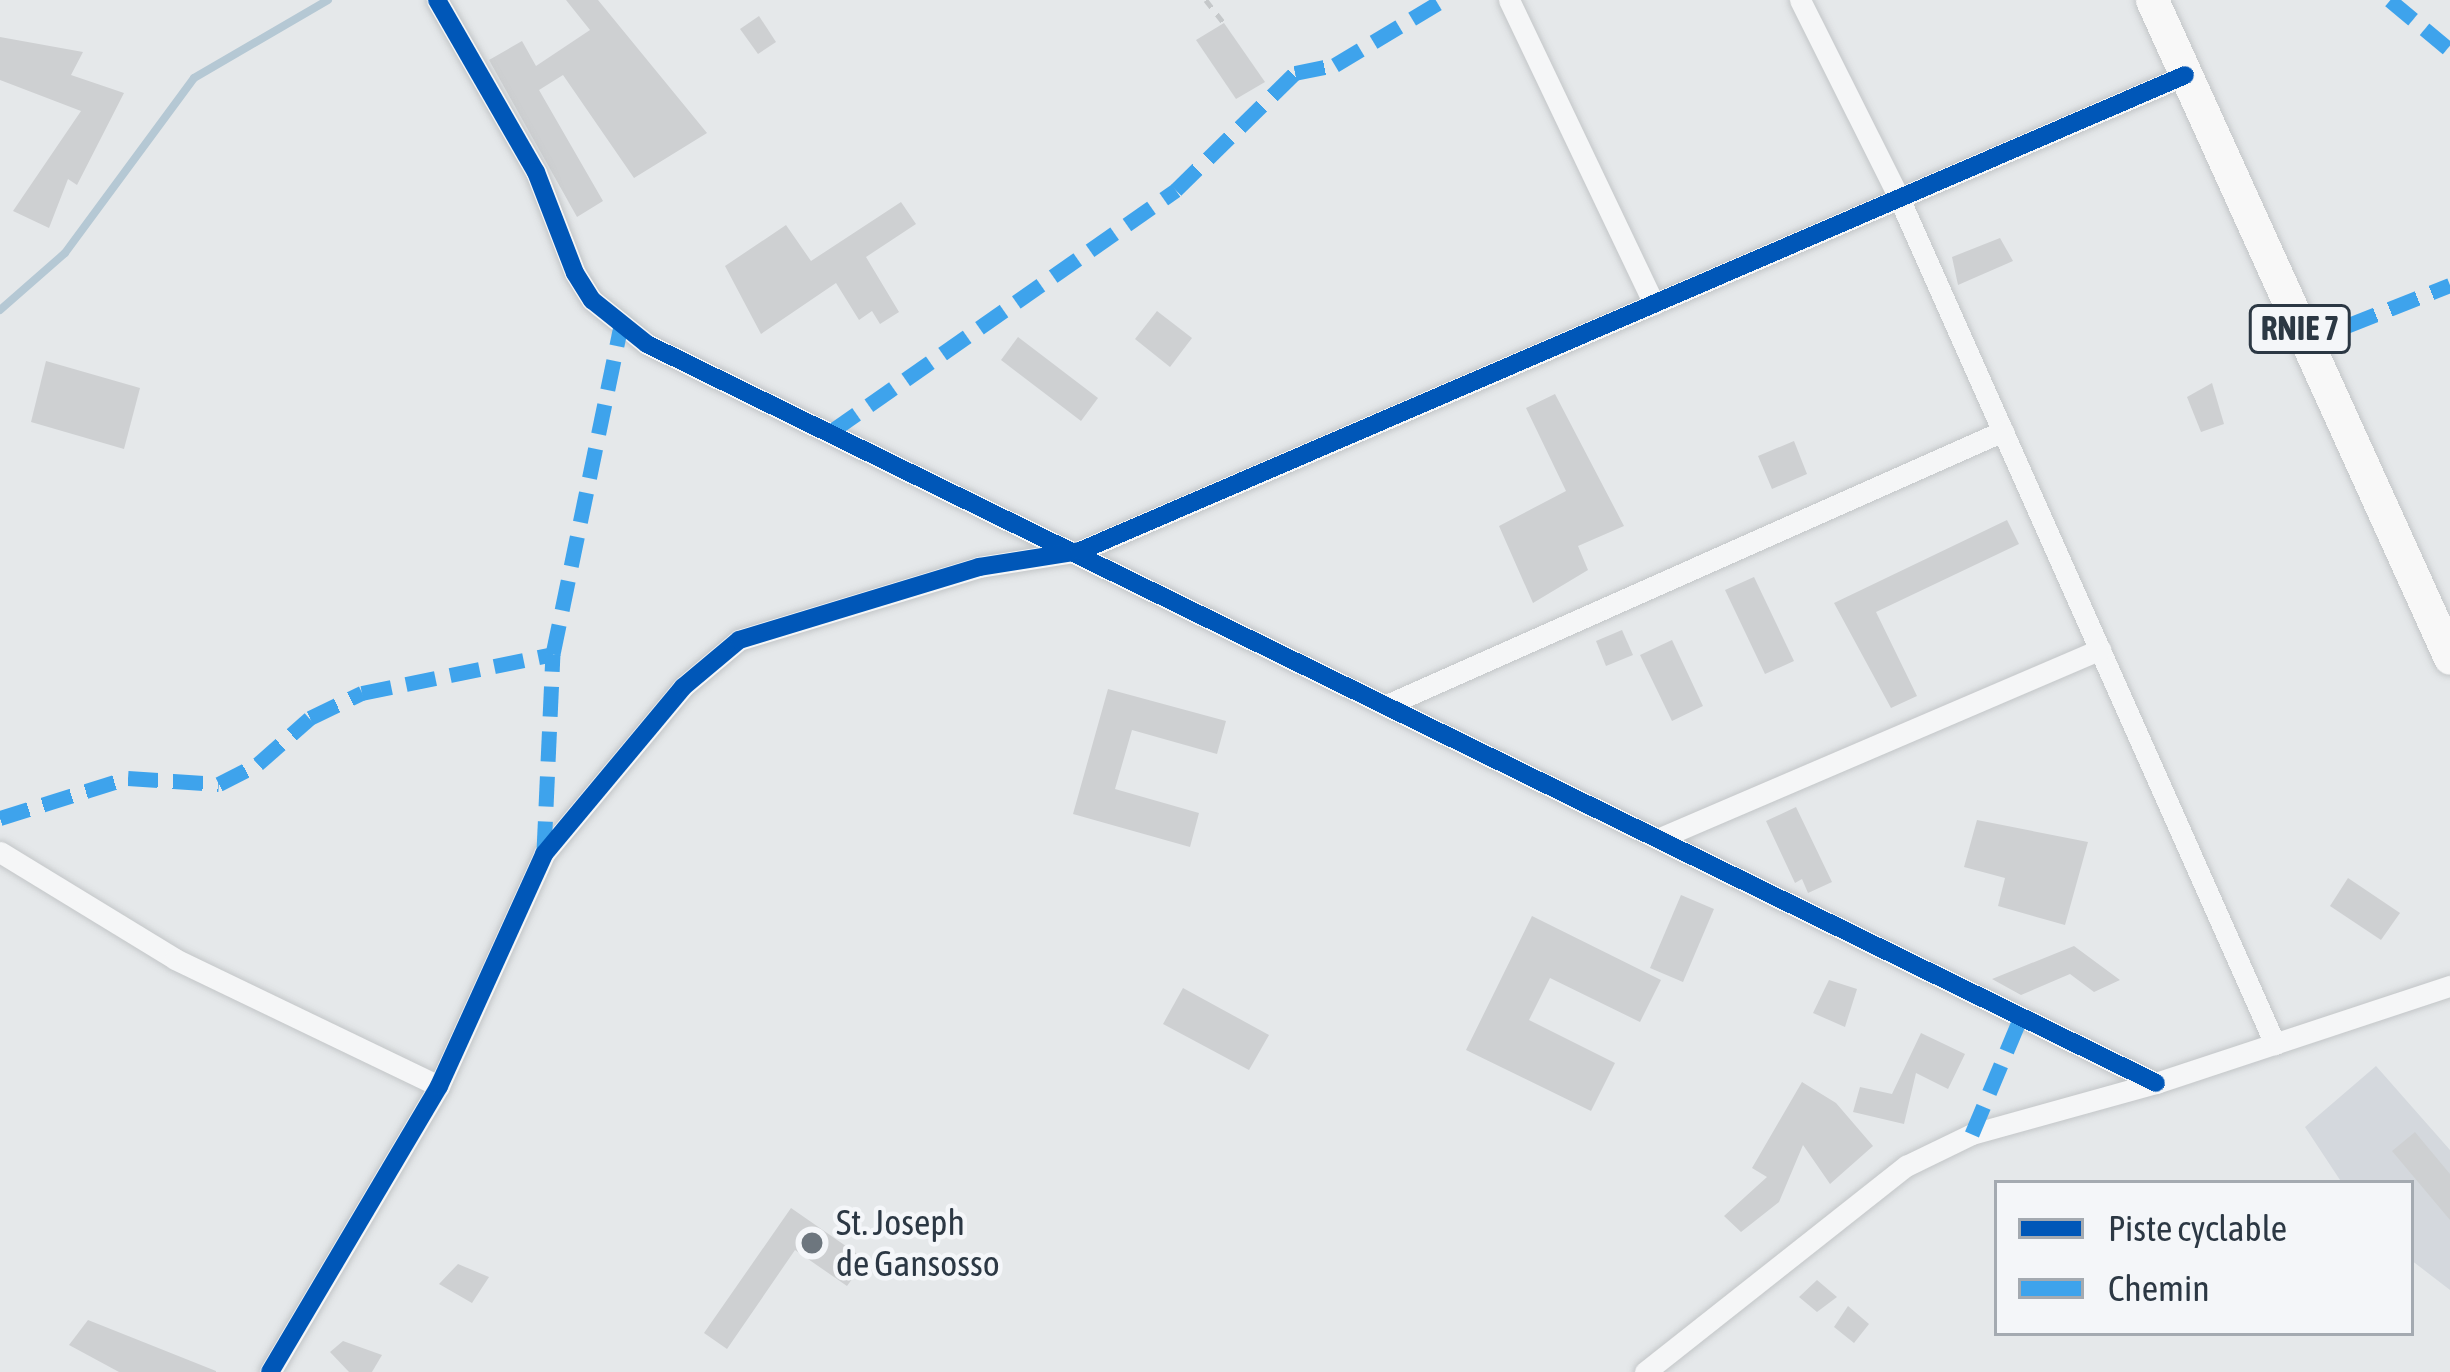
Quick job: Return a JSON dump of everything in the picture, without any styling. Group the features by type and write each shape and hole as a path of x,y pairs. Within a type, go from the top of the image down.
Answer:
{"main road":[{"name":"RNIE 7","path":"2152,0 2450,658"}],"street":[{"path":"437,0 536,172 575,273 621,326 672,358 1080,551 2156,1083"},
{"path":"1509,0 1654,304"},
{"path":"1800,0 1899,197 2275,1044"},
{"path":"270,1372 439,1086 544,854 682,687 725,652 806,614 979,567 1080,551 2185,75"},
{"path":"1389,704 2003,431"},
{"path":"1660,838 2099,649"},
{"path":"0,852 175,959 439,1086"},
{"path":"1645,1372 1906,1166 1972,1134 2156,1083 2450,986"}],"path":[{"path":"1206,0 1224,23"}],"shaded area":[{"path":"2376,1066 2450,1150 2450,1290 2414,1262 2414,1180 2340,1180 2305,1127"}],"building":[{"path":"566,0 598,0 707,133 634,178 563,75 539,90 603,201 577,217 489,60 522,41 536,66 590,30"},
{"path":"759,16 776,42 758,54 740,29"},
{"path":"1224,23 1265,82 1236,99 1196,40"},
{"path":"0,37 83,52 71,75 124,93 77,185 68,179 49,228 13,211 81,111 0,80"},
{"path":"901,202 916,224 866,257 899,312 880,324 872,311 859,320 836,283 761,334 725,266 786,225 811,261"},
{"path":"2000,238 2013,261 1958,285 1952,257"},
{"path":"1157,311 1192,338 1170,367 1135,339"},
{"path":"1018,337 1098,398 1081,421 1001,360"},
{"path":"46,361 140,388 124,449 31,422"},
{"path":"2212,383 2224,424 2201,432 2187,397"},
{"path":"1555,394 1624,526 1578,546 1588,570 1533,603 1499,526 1566,491 1526,408"},
{"path":"1794,441 1807,474 1772,489 1758,456"},
{"path":"2007,520 2019,544 1876,612 1917,696 1891,708 1834,603"},
{"path":"1754,577 1794,661 1765,674 1725,590"},
{"path":"1622,630 1633,655 1606,666 1596,641"},
{"path":"1672,640 1703,706 1672,721 1640,655"},
{"path":"1108,689 1226,721 1217,754 1132,730 1115,789 1199,813 1190,847 1073,814"},
{"path":"1796,807 1832,882 1808,893 1802,879 1795,883 1766,821"},
{"path":"1977,820 2088,842 2065,925 1998,906 2005,878 1964,867"},
{"path":"2348,878 2400,913 2381,940 2330,906"},
{"path":"1681,895 1714,909 1683,982 1650,968"},
{"path":"1532,916 1661,980 1640,1022 1550,978 1529,1020 1615,1063 1591,1111 1466,1050"},
{"path":"2074,946 2120,980 2094,992 2070,974 2021,995 1992,979"},
{"path":"1829,980 1857,989 1845,1027 1813,1013"},
{"path":"1183,988 1269,1035 1249,1070 1163,1024"},
{"path":"1921,1033 1965,1054 1948,1089 1916,1073 1904,1124 1853,1112 1860,1087 1892,1094"},
{"path":"1802,1082 1836,1103 1873,1146 1830,1184 1803,1145 1779,1202 1741,1232 1724,1216 1767,1177 1752,1168"},
{"path":"2415,1132 2450,1174 2450,1220 2392,1151"},
{"path":"791,1208 866,1260 847,1286 795,1250 727,1349 704,1333"},
{"path":"458,1264 489,1277 472,1303 439,1284"},
{"path":"1817,1280 1837,1297 1817,1312 1799,1297"},
{"path":"1848,1306 1869,1324 1854,1343 1834,1327"},
{"path":"88,1320 216,1372 119,1372 69,1345"},
{"path":"343,1341 382,1355 372,1372 349,1372 330,1352"}],"waterway":[{"path":"0,310 65,253 194,78 328,0"}],"marked path":[{"path":"832,431 1176,190 1295,73 1335,65 1443,0"},
{"path":"2390,0 2450,50"},
{"path":"2306,342 2450,285"},
{"path":"0,818 128,778 219,784 258,764 310,718 362,693 553,654 621,325"},
{"path":"544,851 553,654"},
{"path":"1972,1134 2021,1017"}],"cycle path":[{"path":"437,0 536,172 575,273 592,300 647,344 2156,1083"},
{"path":"270,1372 439,1086 544,854 683,687 739,640 979,567 1080,551 2185,75"}],"place":[{"name":"St. Joseph de Gansosso","path":"812,1243"}]}
